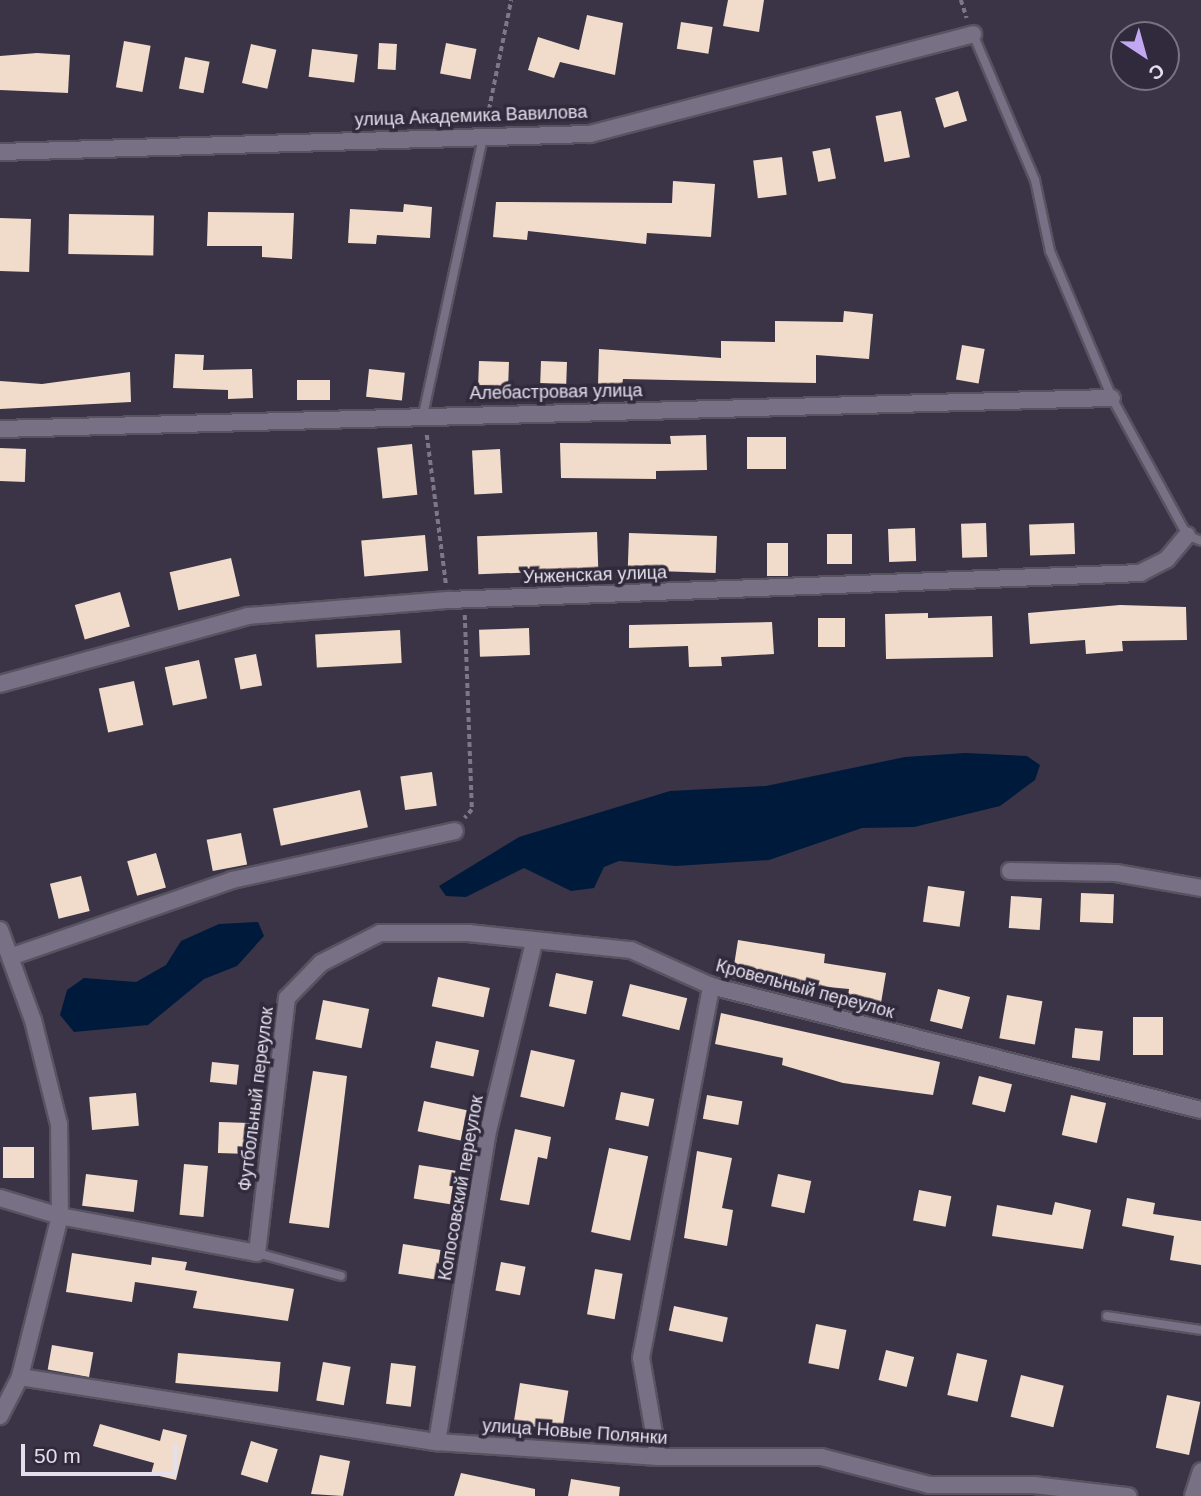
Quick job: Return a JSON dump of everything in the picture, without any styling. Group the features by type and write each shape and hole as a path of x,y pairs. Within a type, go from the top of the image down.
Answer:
{"street":[{"name":"улица Академика Вавилова","path":"0,152 483,134 590,134 973,34"},
{"name":"Алебастровая улица","path":"0,429 424,415 1112,398"},
{"name":"Унженская улица","path":"0,684 248,616 456,599 1140,573 1167,559 1194,538"},
{"path":"13,956 232,880 455,831"},
{"path":"1010,871 1116,873 1201,888"},
{"path":"0,930 13,956 59,1124 60,1216 20,1377 0,1416"},
{"name":"Кровельный переулок","path":"321,964 380,933 468,933 534,942 631,950 711,986 1201,1110"},
{"name":"Копосовский переулок","path":"437,1442 488,1135 534,942"},
{"name":"Футбольный переулок","path":"257,1252 287,998 321,964"},
{"path":"658,1457 641,1358 711,986"},
{"path":"0,1198 60,1216 257,1252"},
{"name":"улица Новые Полянки","path":"20,1377 437,1442 658,1457 821,1457 927,1490 1034,1485 1128,1496"},
{"path":"1193,1496 1201,1471"}],"lane":[{"path":"973,34 1035,180 1049,251 1112,398 1194,538"},
{"path":"424,415 483,134"},
{"path":"257,1252 341,1276"},
{"path":"1107,1316 1201,1330"}],"path":[{"path":"483,134 511,0"},
{"path":"424,415 456,599 472,810 455,831"}],"water":[{"path":"965,753 1027,756 1040,765 1035,780 1000,806 914,827 862,828 769,860 676,866 619,861 604,867 594,888 571,891 524,868 466,897 446,896 439,886 519,837 670,791 766,786 905,757"},
{"path":"258,922 264,936 237,966 204,979 148,1025 74,1032 60,1015 67,990 84,978 136,982 166,965 181,941 219,924"}],"building":[{"path":"728,0 764,0 759,32 723,26"},
{"path":"587,15 623,23 615,75 560,62 554,78 528,70 538,37 579,50"},
{"path":"681,22 713,27 708,54 677,49"},
{"path":"124,41 151,46 142,92 116,87"},
{"path":"379,43 397,44 396,70 378,69"},
{"path":"446,43 476,49 471,79 440,73"},
{"path":"251,44 276,50 267,89 242,83"},
{"path":"312,49 358,55 354,82 309,77"},
{"path":"37,53 70,55 68,93 0,90 0,56"},
{"path":"185,57 210,62 203,93 179,88"},
{"path":"958,91 967,121 944,128 935,98"},
{"path":"901,111 910,157 884,162 875,116"},
{"path":"830,148 836,178 818,182 812,151"},
{"path":"782,157 787,195 758,198 753,161"},
{"path":"673,181 715,184 711,237 647,233 646,244 528,231 527,240 493,237 496,202 672,203"},
{"path":"404,204 432,207 430,238 377,235 376,244 348,243 350,209 403,212"},
{"path":"208,212 294,213 292,259 262,257 262,246 207,246"},
{"path":"69,214 154,215 153,255 68,254"},
{"path":"0,218 31,219 29,272 0,271"},
{"path":"844,311 873,314 869,359 816,355 816,383 623,379 622,386 598,385 599,349 721,358 721,341 775,342 775,321 843,322"},
{"path":"962,345 985,349 979,383 956,379"},
{"path":"175,354 204,355 203,370 252,369 253,398 228,399 228,390 173,388"},
{"path":"479,361 509,362 508,386 478,385"},
{"path":"541,361 567,362 566,384 540,383"},
{"path":"369,369 405,373 402,401 366,397"},
{"path":"130,372 131,402 0,409 0,381 42,384"},
{"path":"297,380 330,380 330,400 297,400"},
{"path":"706,435 707,470 656,471 656,479 561,478 560,443 671,444 670,436"},
{"path":"747,437 786,437 786,469 747,469"},
{"path":"412,444 417,495 383,498 377,448"},
{"path":"0,448 26,449 25,482 0,481"},
{"path":"500,449 502,493 474,494 472,450"},
{"path":"986,523 987,557 962,558 961,524"},
{"path":"1074,523 1075,554 1030,556 1029,525"},
{"path":"915,528 916,561 889,562 888,529"},
{"path":"597,532 598,570 478,574 477,536"},
{"path":"629,533 717,536 716,573 628,570"},
{"path":"827,534 852,534 852,564 827,564"},
{"path":"425,535 428,571 364,576 361,541"},
{"path":"767,543 788,543 788,576 767,576"},
{"path":"231,558 240,596 178,610 170,572"},
{"path":"120,592 130,627 85,640 75,605"},
{"path":"1120,605 1186,607 1187,640 1122,641 1123,651 1086,654 1085,640 1030,644 1028,613"},
{"path":"928,613 928,618 992,616 993,657 886,659 885,614"},
{"path":"818,618 845,618 845,647 818,647"},
{"path":"772,622 774,654 721,657 722,666 689,667 688,646 629,648 629,625"},
{"path":"529,628 530,655 480,657 479,630"},
{"path":"400,630 402,663 317,667 315,634"},
{"path":"256,654 262,685 241,690 234,658"},
{"path":"199,660 207,698 173,705 165,667"},
{"path":"134,681 143,725 108,733 99,688"},
{"path":"432,772 437,806 405,810 400,776"},
{"path":"360,790 368,827 281,846 273,809"},
{"path":"241,833 247,864 213,871 207,840"},
{"path":"156,853 166,888 137,896 127,861"},
{"path":"81,876 90,911 59,919 50,884"},
{"path":"928,886 965,891 960,927 923,922"},
{"path":"1081,893 1114,894 1113,923 1080,922"},
{"path":"1011,896 1042,898 1040,930 1009,928"},
{"path":"738,940 825,954 824,963 886,973 880,1009 847,1004 849,989 732,978"},
{"path":"556,973 593,981 586,1014 549,1006"},
{"path":"438,977 490,988 484,1017 432,1006"},
{"path":"630,984 687,998 679,1030 622,1016"},
{"path":"938,989 970,997 962,1029 930,1021"},
{"path":"1007,995 1042,1001 1035,1045 999,1038"},
{"path":"323,1000 369,1009 362,1048 315,1039"},
{"path":"721,1013 940,1062 933,1095 843,1083 782,1065 783,1058 715,1044"},
{"path":"1133,1017 1163,1017 1163,1055 1133,1055"},
{"path":"1075,1028 1103,1031 1100,1061 1072,1058"},
{"path":"436,1041 479,1050 473,1077 430,1067"},
{"path":"531,1050 575,1060 564,1107 520,1097"},
{"path":"212,1062 239,1065 237,1085 210,1082"},
{"path":"313,1071 347,1076 329,1228 289,1223"},
{"path":"979,1076 1012,1084 1005,1112 972,1104"},
{"path":"621,1092 654,1099 648,1126 615,1119"},
{"path":"136,1093 139,1126 92,1130 89,1097"},
{"path":"707,1095 742,1101 738,1125 703,1119"},
{"path":"1071,1095 1106,1103 1097,1143 1062,1135"},
{"path":"424,1101 467,1110 461,1140 418,1131"},
{"path":"219,1122 250,1123 249,1154 218,1153"},
{"path":"515,1129 551,1137 547,1159 538,1157 529,1205 500,1200"},
{"path":"3,1147 34,1147 34,1178 3,1178"},
{"path":"609,1148 648,1156 630,1240 591,1232"},
{"path":"697,1151 732,1158 722,1208 733,1210 727,1246 684,1238"},
{"path":"184,1164 208,1166 203,1217 180,1215"},
{"path":"419,1165 456,1171 450,1204 414,1199"},
{"path":"86,1174 138,1180 134,1212 82,1206"},
{"path":"778,1174 811,1181 804,1213 771,1206"},
{"path":"919,1190 951,1196 945,1227 913,1220"},
{"path":"1127,1198 1155,1203 1153,1214 1201,1221 1201,1265 1170,1260 1174,1236 1122,1226"},
{"path":"1055,1202 1091,1210 1083,1249 992,1236 997,1205 1052,1215"},
{"path":"403,1244 441,1250 436,1280 398,1274"},
{"path":"72,1253 151,1265 152,1257 187,1262 185,1270 294,1289 288,1321 193,1308 197,1291 135,1282 132,1302 66,1292"},
{"path":"501,1262 526,1267 520,1295 495,1290"},
{"path":"595,1269 623,1274 615,1319 587,1314"},
{"path":"674,1306 728,1317 723,1342 669,1330"},
{"path":"816,1324 846,1330 839,1369 808,1363"},
{"path":"52,1345 93,1352 89,1377 48,1370"},
{"path":"886,1350 914,1357 907,1387 879,1380"},
{"path":"178,1353 281,1362 278,1392 175,1383"},
{"path":"957,1353 987,1360 978,1402 947,1395"},
{"path":"323,1362 351,1367 344,1405 316,1400"},
{"path":"391,1363 416,1366 411,1407 386,1404"},
{"path":"1021,1375 1064,1386 1053,1427 1011,1417"},
{"path":"520,1383 568,1391 562,1431 514,1423"},
{"path":"1167,1395 1200,1402 1189,1455 1156,1448"},
{"path":"100,1424 160,1441 163,1429 187,1435 176,1480 151,1474 154,1463 93,1446"},
{"path":"251,1441 278,1449 268,1483 241,1474"},
{"path":"320,1455 350,1461 343,1496 311,1494"},
{"path":"461,1473 535,1489 535,1496 454,1496"},
{"path":"571,1479 620,1487 619,1496 568,1496"}]}
